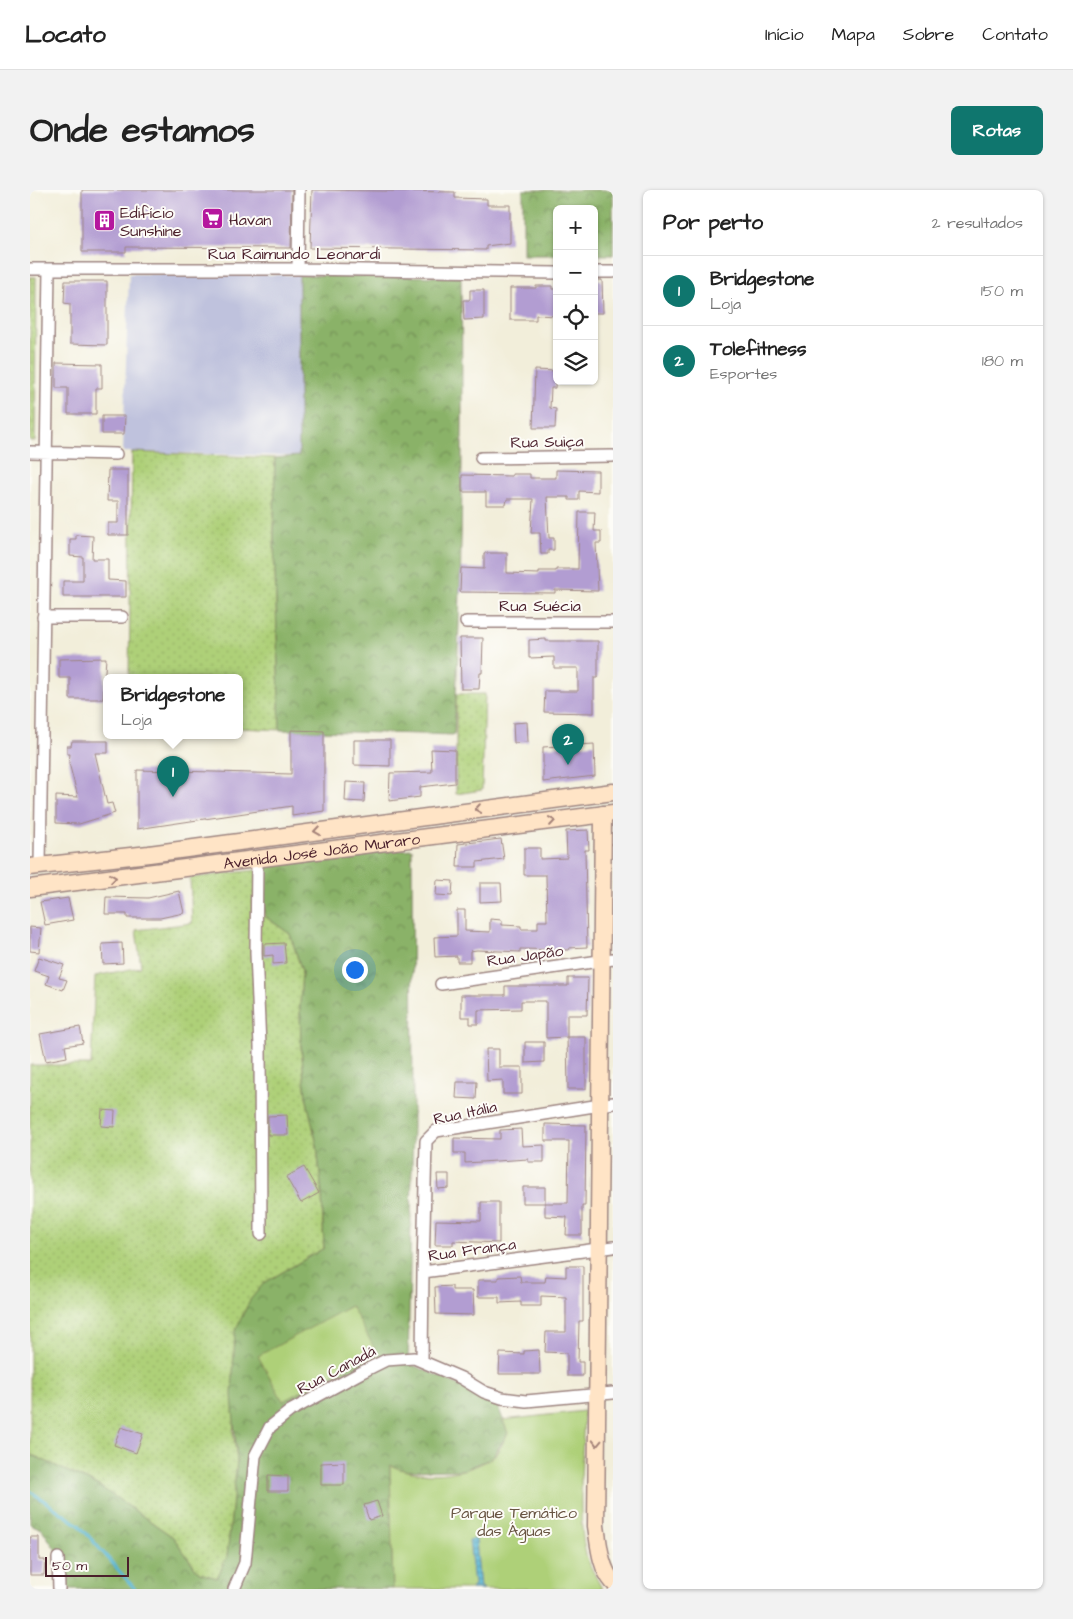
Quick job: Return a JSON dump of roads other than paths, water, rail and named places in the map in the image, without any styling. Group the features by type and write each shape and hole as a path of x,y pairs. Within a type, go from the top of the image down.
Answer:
{"main road":[{"name":"Avenida José João Muraro","path":"35,866 613,792"},
{"path":"531,824 525,814 527,807 564,799"},
{"path":"458,832 508,822 512,819 513,813 511,807 506,805"},
{"name":"Avenida José João Muraro","path":"36,888 608,814"},
{"path":"608,814 606,1394 596,1526 600,1554 608,1576 613,1582"},
{"path":"36,888 84,877 88,865 81,861"}],"street":[{"path":"298,269 299,190"},
{"name":"Rua Raimundo Leonardi","path":"30,269 298,269 553,273"},
{"path":"35,866 43,617 48,269"},
{"path":"598,272 613,272"},
{"path":"30,452 116,454"},
{"name":"Rua Suiça","path":"481,458 613,456"},
{"path":"43,617 122,617"},
{"name":"Rua Suécia","path":"466,622 613,622"},
{"path":"257,860 256,953 260,1046 261,1234"},
{"name":"Rua Japão","path":"441,984 607,960"},
{"name":"Rua Itália","path":"423,1272 426,1141 430,1136 436,1131 606,1104"},
{"name":"Rua França","path":"422,1360 423,1272 606,1248"},
{"name":"Rua Canadá","path":"234,1589 245,1564 255,1456 270,1427 290,1412 386,1360 398,1358 422,1360 484,1392 502,1398 526,1401 606,1394"},
{"path":"58,1558 59,1589"}],"water":[{"path":"476,1539 480,1587 484,1589 471,1589 474,1585 469,1540"}],"waterway":[{"path":"30,1491 79,1525 135,1589"}],"place":[{"name":"Havan","path":"213,219"},
{"name":"Edifício Sunshine","path":"104,221"},
{"name":"Tolefitness","path":"568,765"},
{"name":"Bridgestone","path":"173,797"}],"park label":[{"name":"Parque Temático das Águas","path":"514,1521"}]}
